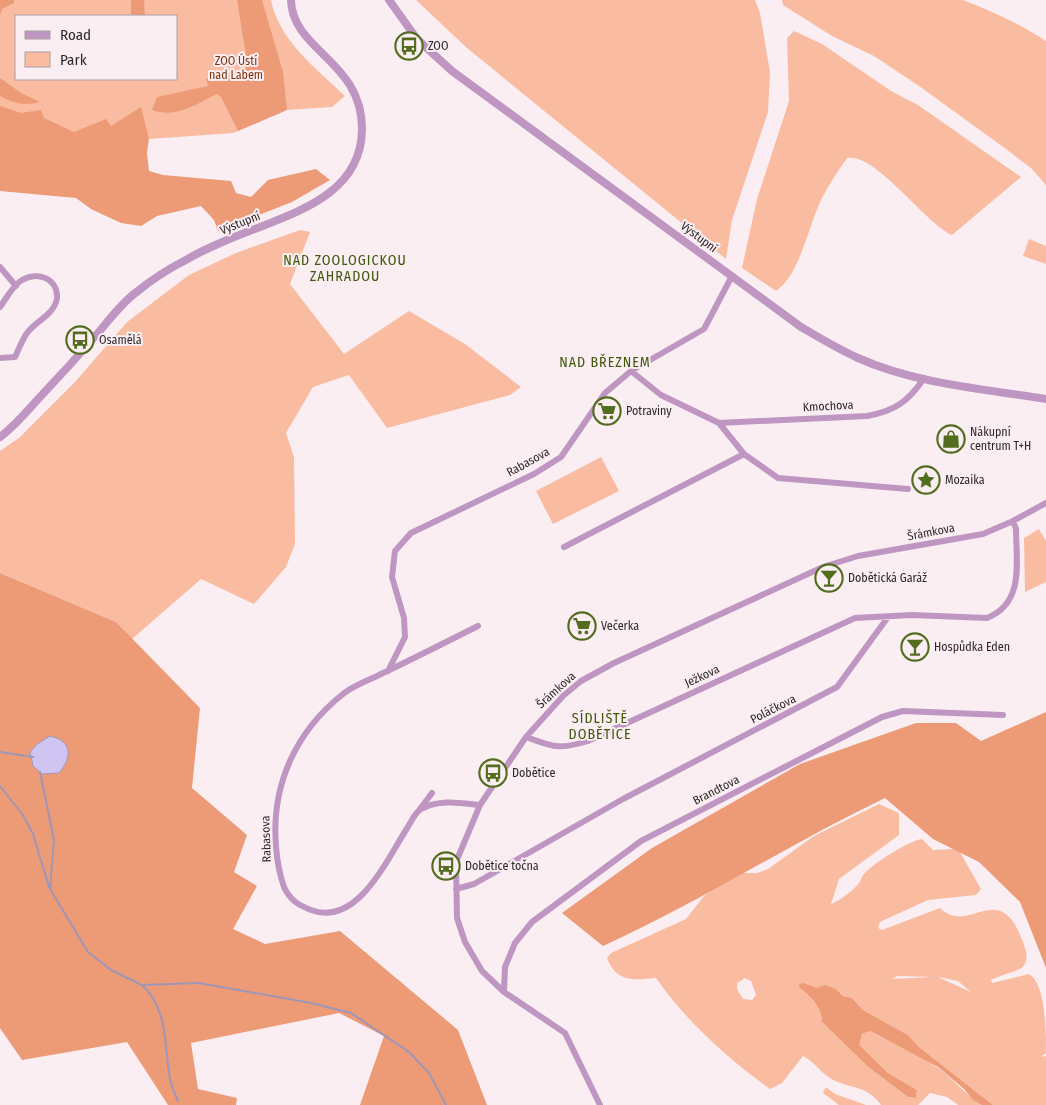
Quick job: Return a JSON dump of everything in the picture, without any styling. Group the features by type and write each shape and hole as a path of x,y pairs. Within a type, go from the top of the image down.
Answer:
{"street":[{"name":"Výstupní","path":"0,437 64,372 133,295 158,276 205,249 310,207 328,195 347,176 360,146 362,130 356,94 338,69 294,22 291,0"},
{"name":"Výstupní","path":"389,0 417,39 452,72 732,276 828,343 860,359 924,378 1046,399"},
{"path":"0,267 16,286"},
{"path":"0,307 21,280 33,276 44,276 53,283 57,298 51,311 27,333 15,357 0,358"},
{"name":"Rabasova","path":"388,671 405,637 404,618 392,577 395,551 411,533 534,474 561,457 605,394 631,371 704,329 732,276"},
{"name":"Kmochova","path":"631,371 661,395 719,423 744,454 778,478 908,489"},
{"name":"Kmochova","path":"719,423 867,416 887,412 902,403 917,389 924,378"},
{"path":"564,547 744,454"},
{"name":"Šrámkova","path":"600,1105 565,1033 504,992 482,971 465,942 457,918 456,862 480,805 526,737 545,714 581,681 614,663 823,567 858,556 983,534 1013,521 1046,503"},
{"path":"888,617 912,615 980,618 998,614 1011,601 1016,584 1016,529 1013,521"},
{"name":"Ježkova","path":"526,737 555,748 568,748 588,741 855,618 888,617"},
{"name":"Poláčkova","path":"456,889 474,884 623,799 837,687 888,617"},
{"name":"Rabasova","path":"432,793 368,888 353,905 334,914 319,913 296,904 285,888 278,870 275,831 276,800 284,771 298,744 318,717 344,693 478,626"},
{"name":"Brandtova","path":"504,992 505,967 515,942 532,922 641,841 882,717 903,710 1003,716"},
{"path":"419,810 440,802 480,805"},
{"path":"444,860 456,862"}],"green space":[{"name":"ZOO Ústí nad Labem","path":"0,0 271,0 275,15 290,41 345,96 332,107 287,110 233,133 149,139 0,177"},
{"path":"416,0 755,0 760,13 770,72 768,112 732,220 726,259 467,48"},
{"path":"782,0 963,0 1006,18 1046,41 1046,185 1032,169 919,86 874,56 832,36 783,5"},
{"path":"794,31 822,44 891,91 918,105 1021,177 952,235 928,217 885,176 858,159 847,158 822,198 798,261 784,283 776,291 742,268 757,199 789,101 787,38"},
{"path":"300,230 310,232 290,284 344,354 409,311 465,344 521,387 510,395 387,428 349,375 313,387 286,433 294,457 295,544 286,567 254,604 201,579 132,639 116,622 0,573 0,451 19,438 75,382 127,322 189,275 236,253"},
{"path":"1029,239 1046,246 1046,264 1023,256"},
{"path":"601,457 619,491 553,524 536,491"},
{"path":"1039,529 1046,541 1046,582 1025,592 1024,538"},
{"path":"879,804 899,813 899,835 839,879 831,904 854,889 864,874 876,863 916,841 922,839 933,850 955,849 960,852 981,889 976,895 928,900 880,922 878,928 882,930 940,908 951,915 962,916 994,910 1004,913 1014,923 1026,952 1024,965 991,980 992,983 1029,974 1035,979 1039,987 1045,1021 1046,1053 1041,1057 1046,1056 1046,1105 993,1105 919,1047 908,1035 863,1010 852,998 843,996 836,989 817,988 804,983 799,987 818,1007 822,1022 867,1066 908,1097 916,1098 917,1090 888,1073 858,1045 862,1034 870,1031 922,1058 944,1072 982,1105 958,1105 947,1097 930,1093 918,1105 881,1105 869,1093 827,1076 803,1056 782,1083 770,1089 738,1065 708,1038 680,1009 656,978 627,978 621,976 611,966 607,958 611,953 686,919 704,896 714,889 743,873 757,873 768,869 814,836","holes":["897,976 933,977 892,979","745,978 751,981 756,995 752,1000 743,999 737,989 737,983","940,978 958,981 971,992"]},
{"path":"826,1087 835,1094 866,1105 839,1105 823,1093"}],"shaded area":[{"path":"0,0 14,0 14,3 2,9 0,15"},
{"path":"131,0 144,0 145,15 131,14"},
{"path":"237,0 262,0 283,72 287,110 238,131 221,97 217,94 178,112 169,113 152,110 157,97 208,86 206,79 245,70 246,55"},
{"path":"0,78 21,93 40,102 20,104 0,96"},
{"path":"0,106 21,113 41,110 44,118 74,132 106,119 111,126 141,107 149,139 147,153 149,171 163,175 231,181 236,193 251,197 268,180 316,169 330,180 292,202 218,231 214,220 201,206 157,216 141,226 121,223 91,209 76,198 0,191"},
{"path":"0,573 116,622 200,708 192,788 247,835 234,872 257,886 233,929 265,944 340,931 458,1030 487,1105 360,1105 384,1036 339,1013 191,1043 198,1089 237,1098 236,1105 168,1105 127,1042 22,1060 0,1028"},
{"path":"1046,712 1046,968 1020,902 979,862 933,839 885,798 814,834 674,911 603,946 562,913 652,848 800,764 916,723 956,723 981,741"},
{"path":"50,736 58,738 63,742 68,751 68,756 59,773 42,774 33,766 30,752 37,744"},
{"path":"804,983 817,988 825,985 836,989 843,996 852,998 863,1010 908,1035 919,1047 993,1105 982,1105 973,1100 964,1089 938,1067 870,1031 862,1034 859,1045 888,1073 917,1090 916,1098 908,1097 867,1066 822,1022 818,1007 799,987 799,984"}],"waterway":[{"path":"0,752 33,757"},
{"path":"40,772 54,840 50,889 88,952 111,970 142,985 199,983 311,1003 351,1013 409,1052 429,1073 446,1105"},
{"path":"0,786 23,815 33,834 49,887"},
{"path":"142,985 151,995 161,1017 170,1079 178,1101"}],"place":[{"name":"ZOO","path":"409,46"},
{"name":"Osamělá","path":"80,340"},
{"name":"Potraviny","path":"607,411"},
{"name":"Nákupní centrum T+H","path":"951,439"},
{"name":"Mozaika","path":"926,480"},
{"name":"Dobětická Garáž","path":"829,578"},
{"name":"Večerka","path":"582,626"},
{"name":"Hospůdka Eden","path":"915,647"},
{"name":"Dobětice","path":"493,773"},
{"name":"Dobětice točna","path":"446,866"}],"district":[{"name":"NAD ZOOLOGICKOU ZAHRADOU","path":"345,268"},
{"name":"NAD BŘEZNEM","path":"605,362"},
{"name":"SÍDLIŠTĚ DOBĚTICE","path":"600,726"}]}
